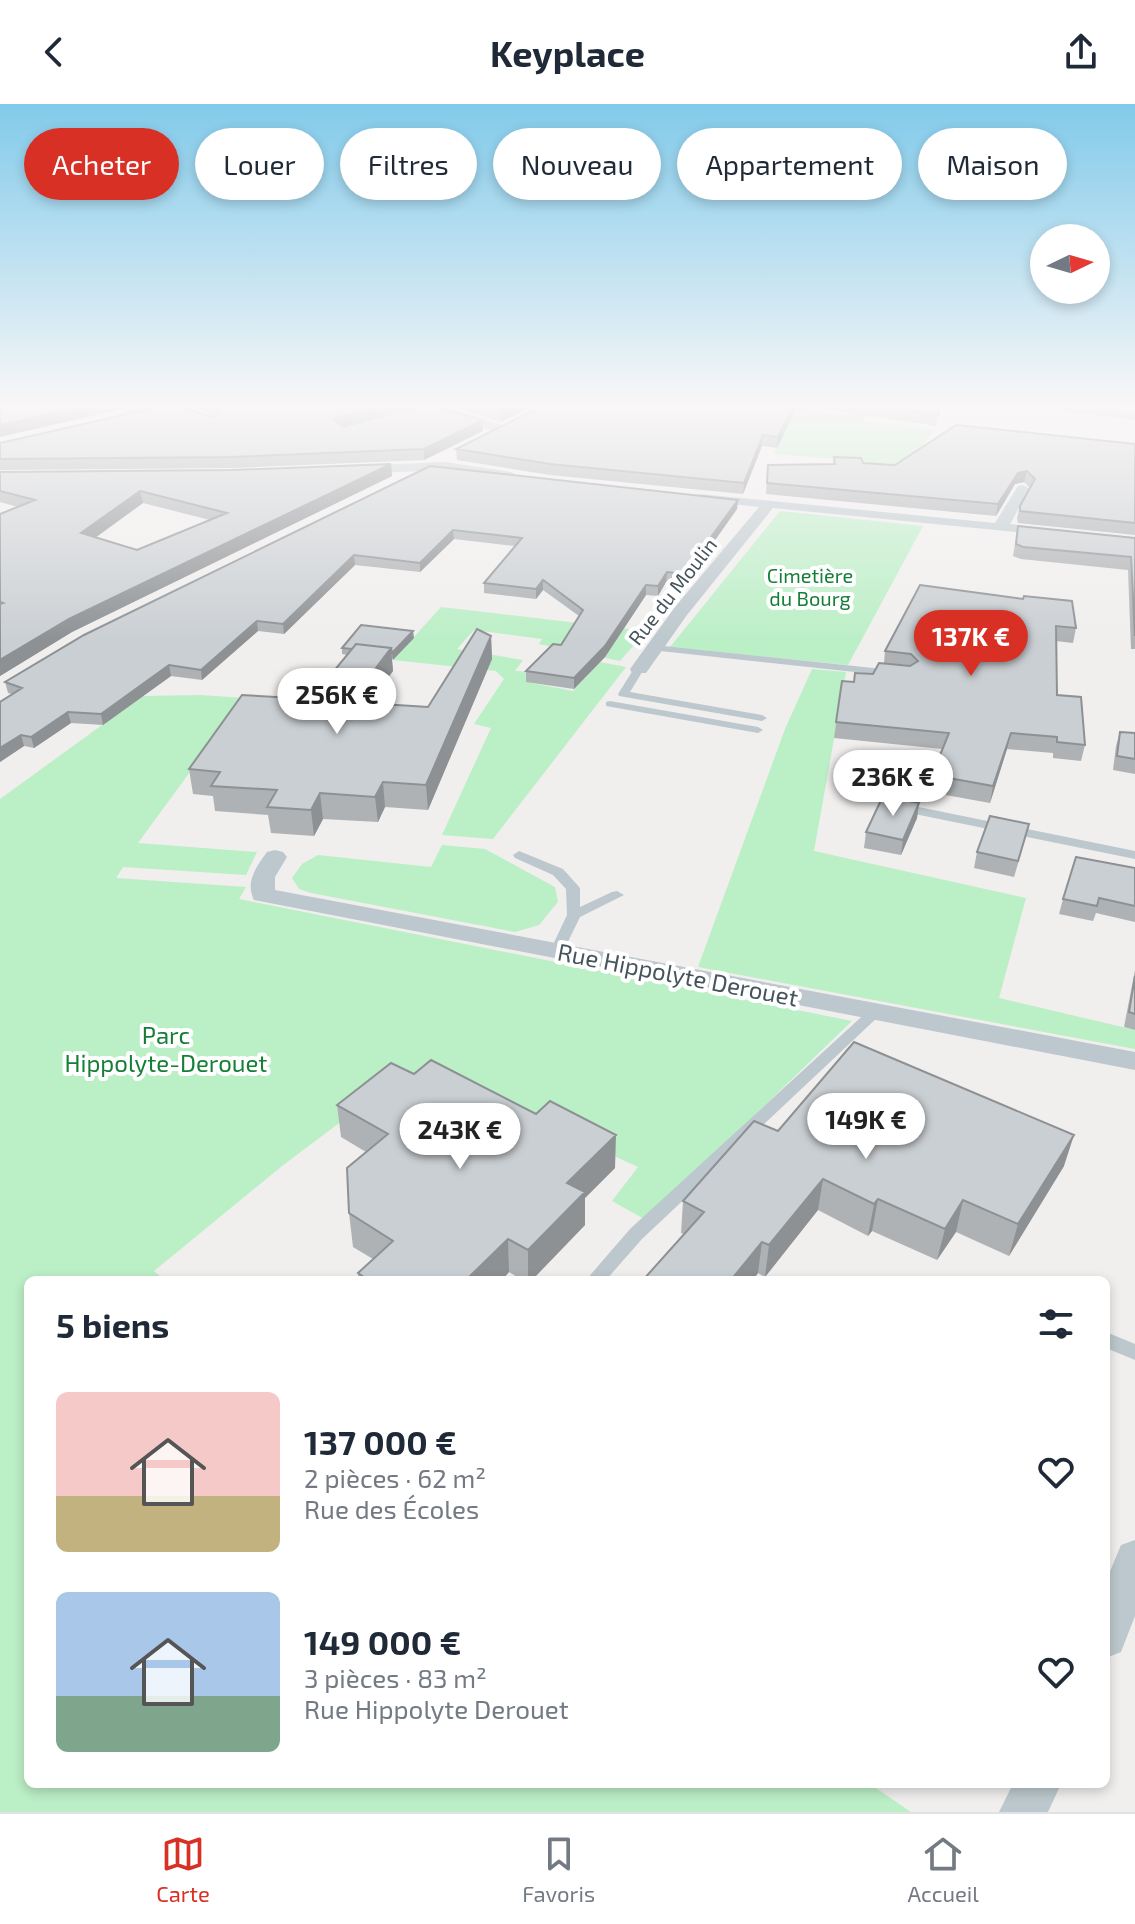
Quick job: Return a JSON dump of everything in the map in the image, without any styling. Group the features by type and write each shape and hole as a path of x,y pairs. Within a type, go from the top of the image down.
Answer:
{"street":[{"path":"384,489 396,483"},
{"path":"1001,528 1007,511 1016,503 1023,489"},
{"path":"692,496 1076,536"},
{"name":"Rue du Moulin","path":"639,669 769,504"},
{"name":"Rue Hippolyte Derouet","path":"275,857 263,877 263,895 1135,1061"},
{"path":"1110,1626 1135,1559"},
{"path":"1023,1812 1036,1788"}],"lane":[{"path":"654,648 908,675"},
{"path":"708,662 780,670"},
{"path":"639,669 623,694 762,718"},
{"path":"610,704 758,730"},
{"path":"898,807 1135,855"},
{"path":"519,855 558,872 573,888 574,915 557,951"},
{"path":"574,915 617,895"},
{"path":"599,1276 636,1234 875,1012"},
{"path":"1110,1342 1135,1352"}],"green space":[{"name":"Cimetière du Bourg","path":"780,511 923,526 848,665 670,647"},
{"path":"441,607 646,631 620,661 539,644 542,639 474,630 457,649 523,660 515,671 531,672 532,683 573,691 600,662 626,667 493,839 442,835 491,728 474,724 504,679 496,671 393,660"},
{"path":"812,669 846,672 814,851 1026,898 999,998 1135,1030 1135,1049 698,967 785,729"},
{"name":"Parc Hippolyte-Derouet","path":"142,696 244,698 138,843 257,852 246,875 123,867 116,878 246,887 239,899 852,1021 646,1220 612,1201 638,1167 436,1074 399,1078 282,1166 154,1271 160,1276 24,1276 24,1788 876,1788 911,1812 0,1812 0,799"},
{"path":"442,845 485,849 555,887 558,902 539,925 515,932 311,893 299,889 292,878 302,864 318,855 431,867"}],"building":[{"path":"0,483 352,483 69,619 0,660 0,604 3,603 0,602 0,514 35,500 0,491","holes":["140,491 227,513 137,550 81,533"]},
{"path":"396,483 581,483 738,500 684,574 667,572 658,586 646,585 605,646 574,678 526,671 553,644 561,645 583,610 543,580 536,589 484,583 522,538 453,530 420,563 354,555 283,624 257,621 201,670 169,665 101,714 68,712 31,737 21,735 0,748 0,702 22,688 5,682 84,635"},
{"path":"767,483 1012,483 998,504"},
{"path":"1033,483 1135,483 1135,523 1020,511"},
{"path":"1018,526 1135,538 1135,636 1131,557 1023,547 1016,544"},
{"path":"920,585 1023,599 1024,596 1072,601 1076,628 1056,626 1057,695 1081,697 1085,745 1057,742 1057,737 1011,733 993,786 932,775 949,733 836,722 842,681 854,682 855,673 873,674 879,663 910,666 918,661 911,654 885,651"},
{"path":"361,625 413,631 392,653 391,648 356,644 352,649 342,648"},
{"path":"477,629 491,636 426,785 383,782 375,797 320,793 311,810 267,807 277,790 211,786 220,772 189,769 242,695 311,699 356,644 391,648 350,702 428,707"},
{"path":"1120,732 1135,733 1135,759 1117,756"},
{"path":"883,796 919,803 903,840 866,832"},
{"path":"990,816 1029,824 1018,861 977,852"},
{"path":"1076,857 1135,868 1135,906 1099,898 1097,906 1063,899"},
{"path":"1135,976 1135,1014 1129,1012"},
{"path":"854,1042 1074,1135 1018,1224 963,1200 945,1229 878,1199 874,1204 823,1179 769,1245 762,1242 734,1276 647,1276 704,1212 683,1201 754,1121 778,1131"},
{"path":"431,1060 536,1114 550,1101 616,1135 567,1183 585,1192 528,1250 508,1239 470,1276 362,1276 358,1273 393,1241 349,1213 347,1168 388,1134 337,1105 391,1063 414,1074"}]}
